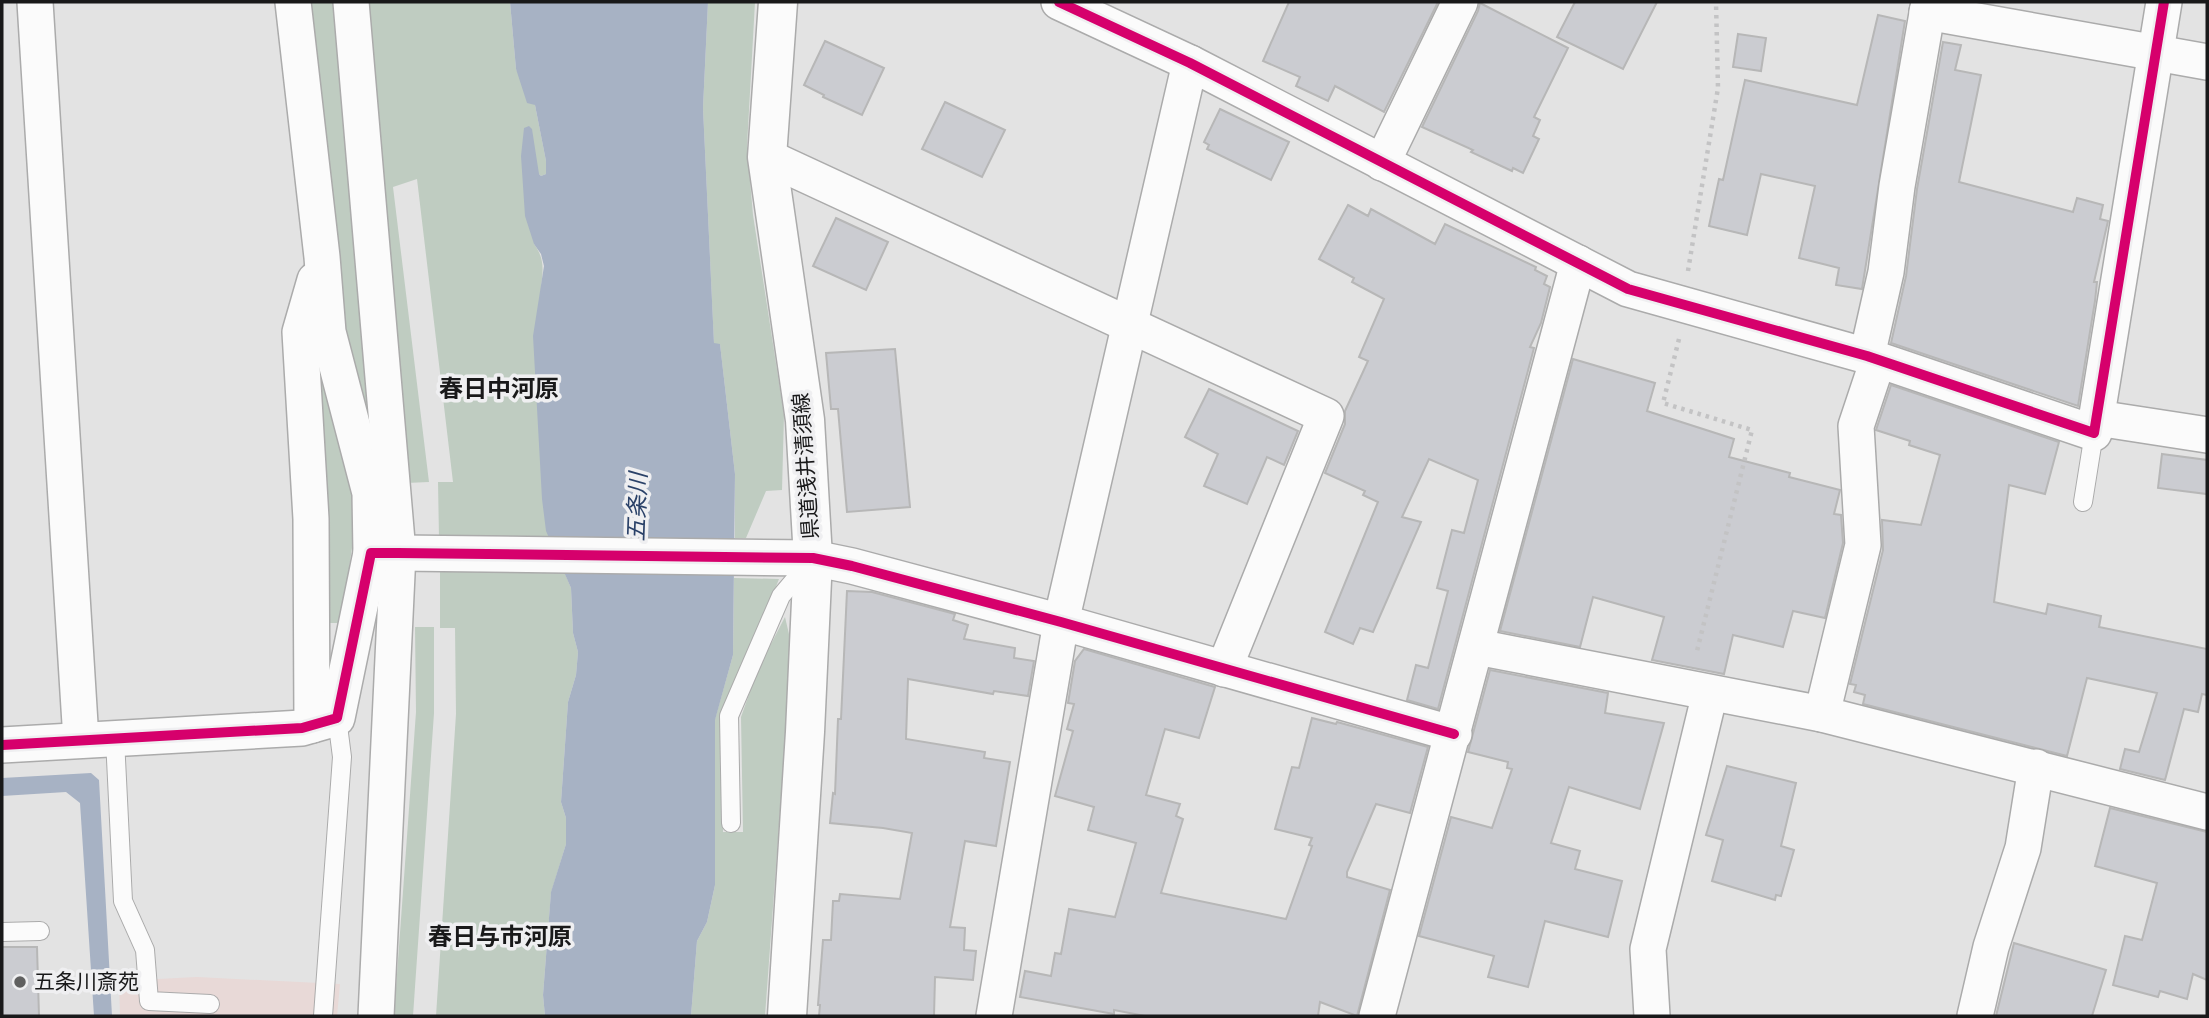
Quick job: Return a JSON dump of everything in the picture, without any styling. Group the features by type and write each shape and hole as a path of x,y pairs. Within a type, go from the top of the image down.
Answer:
{"main road":[{"name":"県道浅井清須線","path":"778,2 767,157 805,420 798,558 805,732 787,1016"}],"street":[{"path":"35,2 80,740"},
{"path":"293,2 328,332 370,494 395,553 325,722"},
{"path":"351,2 395,553 376,1016"},
{"path":"1059,2 1190,63 1628,289 1872,358 2095,426 2207,435"},
{"path":"1382,163 1460,2"},
{"path":"2095,426 2164,2"},
{"path":"1822,714 1863,545 1856,426 1872,358 1897,186 1928,7 2207,62"},
{"path":"994,1016 1061,622 1190,63"},
{"path":"767,157 1326,416 1224,669"},
{"path":"322,257 300,332 325,722"},
{"path":"1377,1016 1477,647 1520,472 1578,263"},
{"path":"395,553 798,558 852,566 1061,622 1454,734"},
{"path":"1477,647 1822,714 2207,813"},
{"path":"1652,1016 1648,949 1699,691"},
{"path":"2,745 302,728 325,722"},
{"path":"1975,1016 1991,947 2023,848 2036,767"}],"lane":[{"path":"2083,502 2095,426"},
{"path":"731,823 729,716 798,558"},
{"path":"323,1016 342,757 325,722"},
{"path":"115,738 123,901 145,950 149,1001 210,1004"},
{"path":"2,932 40,931"}],"path":[{"path":"1699,691 1752,430 1663,403 1687,306 1687,276 1718,88 1716,2"}],"shaded area":[{"path":"305,2 338,2 380,488 341,331"},
{"path":"360,2 510,2 516,69 535,105 546,161 546,174 539,174 534,244 542,265 550,539 439,538 438,482 453,482 417,179 393,187 429,482 406,483"},
{"path":"708,2 755,2 747,146 753,215 784,415 782,490 766,491 746,538 735,538 735,474 720,344 714,344 703,108"},
{"path":"320,356 365,496 354,508 353,541 341,623 330,623"},
{"path":"563,569 571,588 573,633 578,652 576,675 568,702 561,802 566,818 566,844 551,893 543,995 545,1016 436,1016 456,714 455,628 440,628 440,570"},
{"path":"734,578 779,579 724,718 723,832 743,832 741,717 758,669 785,617 792,647 765,1016 691,1016 697,941 707,922 715,885 715,719 733,655"},
{"path":"415,627 434,627 434,713 413,1016 394,1016 416,712"},
{"path":"197,977 340,984 337,1016 120,1016 119,981"}],"water":[{"name":"五条川","path":"510,2 708,2 703,108 714,343 720,344 735,474 733,655 715,720 715,885 707,922 697,941 691,1016 545,1016 543,995 551,892 566,844 566,818 561,802 568,702 576,675 578,652 573,633 571,588 546,531 542,499 533,336 544,266 525,216 521,156 524,128 529,126 532,129 541,176 546,174 546,161 535,105 527,103 516,69"},
{"path":"91,773 99,780 112,1016 94,1016 80,803 66,792 2,796 2,778"}],"building":[{"path":"1289,2 1438,2 1384,112 1335,86 1328,101 1296,86 1300,77 1263,61"},
{"path":"1575,2 1657,2 1623,69 1557,37"},
{"path":"1480,3 1568,48 1534,117 1540,120 1533,136 1539,139 1523,173 1513,168 1512,171 1422,127"},
{"path":"1878,15 1905,21 1862,289 1836,285 1839,268 1799,258 1815,186 1761,174 1747,235 1709,226 1719,179 1723,180 1745,80 1857,105"},
{"path":"1738,34 1766,38 1761,71 1733,67"},
{"path":"825,41 884,68 862,115 804,85"},
{"path":"1943,42 1961,45 1955,70 1981,75 1959,182 2073,212 2077,198 2103,205 2100,219 2108,221 2094,282 2097,282 2095,301 2078,406 1891,343 1906,276 1917,189"},
{"path":"945,102 1005,130 982,177 922,149"},
{"path":"1220,109 1289,142 1271,180 1207,149 1209,145 1204,142"},
{"path":"1348,205 1368,216 1371,209 1435,244 1445,224 1536,267 1535,270 1547,276 1544,284 1550,287 1541,323 1530,347 1534,348 1438,709 1407,700 1416,665 1428,668 1448,591 1437,588 1452,530 1464,533 1478,480 1429,459 1402,517 1421,522 1373,632 1360,628 1353,644 1325,632 1378,502 1363,495 1365,491 1325,473 1345,424 1345,411 1368,361 1359,357 1384,299 1352,282 1354,278 1319,259"},
{"path":"836,218 888,242 866,290 813,266"},
{"path":"895,349 910,507 847,512 838,409 831,409 826,353"},
{"path":"1573,359 1655,383 1647,411 1734,439 1729,457 1840,490 1834,514 1841,515 1843,543 1825,618 1793,611 1783,647 1733,635 1724,674 1652,660 1664,617 1593,597 1580,647 1500,631"},
{"path":"1891,385 2059,442 2045,494 2009,485 1994,602 2046,614 2048,604 2101,616 2099,627 2207,649 2207,695 2202,694 2198,712 2184,709 2165,780 2120,769 2125,749 2139,752 2157,693 2087,678 2067,756 1863,704 1865,695 1854,692 1856,685 1850,684 1883,550 1882,520 1921,525 1940,455 1909,445 1910,441 1876,430"},
{"path":"1209,389 1298,431 1284,465 1267,457 1247,504 1204,486 1218,454 1185,437"},
{"path":"2162,454 2207,460 2207,494 2158,488"},
{"path":"847,591 872,592 955,614 953,620 968,625 964,639 1015,648 1014,658 1034,661 1028,696 994,691 993,694 908,679 906,739 985,752 984,758 1010,762 996,846 965,841 950,927 965,928 964,950 976,951 973,980 935,977 934,1016 819,1016 823,940 831,940 833,901 839,901 840,894 900,899 912,833 830,823 833,793 835,794 838,719 841,719"},
{"path":"1084,649 1215,687 1199,738 1165,729 1146,795 1180,804 1176,816 1183,819 1161,893 1286,919 1312,846 1309,845 1312,838 1275,829 1292,767 1299,768 1312,718 1336,724 1337,722 1428,747 1410,813 1376,804 1347,872 1347,877 1390,890 1357,1016 1320,1002 1318,1016 1145,1016 1114,1010 1114,1014 1020,997 1025,971 1051,976 1055,953 1061,954 1069,909 1115,917 1136,843 1088,830 1094,807 1055,796 1073,731 1067,729 1074,704 1068,703 1075,661"},
{"path":"1490,670 1608,693 1605,713 1664,723 1640,809 1569,787 1551,843 1580,851 1575,869 1622,881 1608,937 1545,921 1528,987 1488,977 1494,956 1419,936 1451,817 1492,828 1512,769 1507,768 1508,762 1468,752"},
{"path":"1727,766 1796,783 1781,846 1794,850 1781,896 1776,895 1775,900 1712,881 1723,840 1706,835"},
{"path":"2110,808 2207,832 2207,980 2193,974 2187,999 2160,991 2158,997 2113,985 2125,936 2142,940 2157,883 2095,866"},
{"path":"2014,943 2106,970 2092,1016 1996,1016"},
{"name":"五条川斎苑","path":"2,947 37,947 39,1016 2,1016"}],"cycle path":[{"path":"1059,2 1190,63 1628,289 1867,356 2094,433 2164,2"},
{"path":"2,745 302,728 337,718 371,553 813,558 1061,622 1454,734"}],"place":[{"name":"五条川斎苑","path":"20,982"}],"district":[{"name":"春日中河原","path":"499,389"},
{"name":"春日与市河原","path":"500,937"}]}
